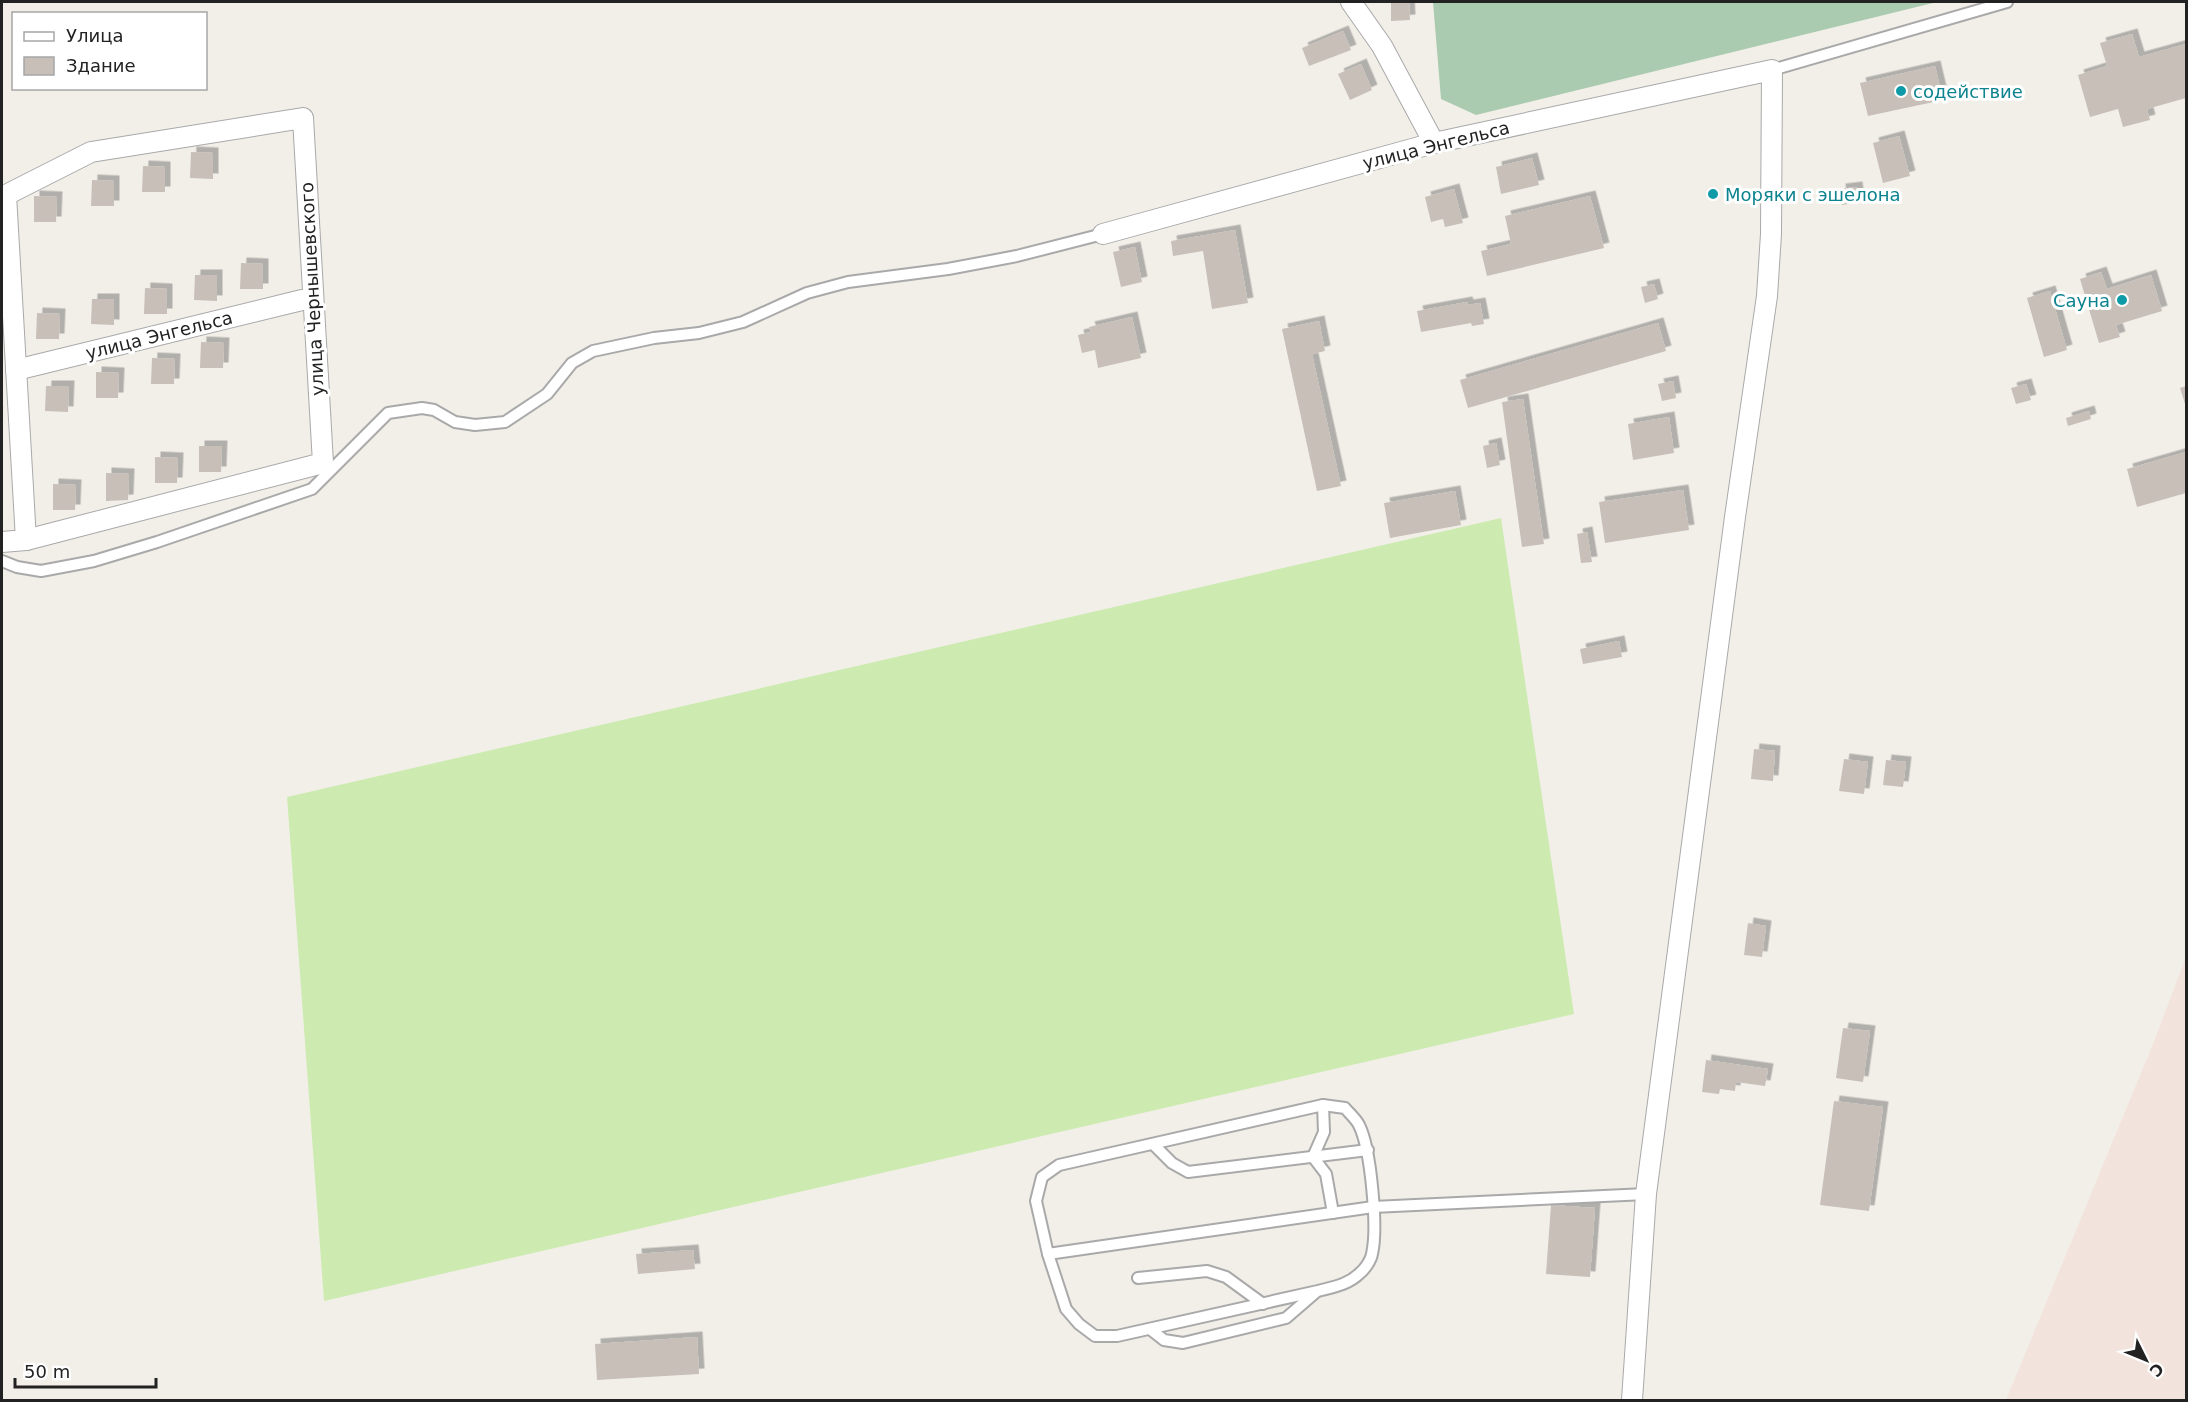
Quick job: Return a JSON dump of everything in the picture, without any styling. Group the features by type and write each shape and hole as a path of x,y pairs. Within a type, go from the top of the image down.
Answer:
{"street":[{"path":"1351,2 1382,46 1434,143"},
{"path":"1632,1401 1646,1194 1735,517 1767,296 1771,234 1772,70"},
{"name":"улица Энгельса","path":"1104,234 1434,143 1772,70"},
{"name":"улица Чернышевского","path":"2,542 26,540 323,463 303,118 91,152 4,195 26,540"},
{"name":"улица Энгельса","path":"16,370 302,300"}],"lane":[{"path":"1772,70 2007,2"},
{"path":"2,561 17,567 41,571 94,561 312,489 388,413 422,408 434,410 455,422 475,425 505,422 547,394 572,363 593,351 654,338 699,333 743,322 807,293 848,282 1017,256 1104,234"},
{"path":"1313,1157 1324,1132 1323,1105"},
{"path":"1323,1105 1345,1108 1359,1123 1368,1150 1373,1207 1372,1256 1361,1273 1346,1283 1318,1291 1117,1336 1095,1336 1079,1324 1066,1309 1048,1254 1036,1201 1042,1178 1059,1165 1323,1105"},
{"path":"1153,1144 1172,1163 1188,1172 1368,1150"},
{"path":"1313,1157 1326,1174 1334,1212"},
{"path":"1048,1254 1373,1207 1646,1194"},
{"path":"1138,1278 1207,1271 1226,1277 1263,1304"},
{"path":"1150,1329 1164,1340 1183,1343 1286,1318 1318,1291"}],"shaded area":[{"path":"2186,957 2186,1400 2006,1400 2155,1039"}],"green space":[{"path":"1433,2 1937,2 1476,115 1441,99"},
{"path":"1501,518 1574,1014 324,1301 287,797"}],"building":[{"path":"1391,2 1409,2 1410,20 1391,21"},
{"path":"1343,31 1351,50 1309,66 1302,48"},
{"path":"2132,34 2139,57 2186,44 2186,98 2147,109 2150,120 2123,127 2118,109 2090,117 2078,75 2107,66 2100,43"},
{"path":"1361,64 1372,90 1350,100 1338,74"},
{"name":"содействие","path":"1935,66 1943,100 1868,116 1860,83"},
{"path":"1899,136 1910,176 1883,183 1873,143"},
{"path":"191,152 213,153 213,179 190,178"},
{"path":"1532,158 1539,185 1501,194 1496,167"},
{"path":"143,166 165,167 165,192 142,192"},
{"path":"92,180 114,181 114,206 91,206"},
{"path":"1857,187 1859,202 1842,205 1840,189"},
{"path":"1454,189 1463,223 1445,227 1443,219 1431,222 1425,197"},
{"path":"34,196 57,197 56,222 34,222"},
{"path":"1590,196 1604,248 1487,276 1481,251 1511,244 1505,216"},
{"path":"1235,230 1248,303 1212,309 1203,251 1173,256 1171,241"},
{"path":"1135,247 1142,282 1121,287 1113,252"},
{"path":"241,263 263,264 263,289 240,289"},
{"name":"Сауна","path":"2101,272 2107,289 2151,275 2162,311 2116,325 2120,337 2099,343 2080,279"},
{"path":"195,275 217,275 217,301 194,300"},
{"path":"1654,284 1658,299 1645,303 1641,287"},
{"path":"145,288 167,289 167,314 144,314"},
{"path":"2050,291 2067,350 2044,357 2027,298"},
{"path":"92,299 114,299 114,325 91,324"},
{"path":"1467,302 1468,305 1480,303 1484,324 1472,326 1471,323 1421,332 1417,311"},
{"path":"37,313 60,314 59,339 36,339"},
{"path":"1132,317 1141,358 1098,368 1095,350 1082,353 1078,335 1091,332 1089,327"},
{"path":"1319,321 1325,351 1312,354 1341,486 1317,491 1282,329"},
{"path":"1658,323 1666,351 1468,408 1460,380"},
{"path":"201,342 224,343 223,368 200,368"},
{"path":"152,358 175,359 174,384 151,384"},
{"path":"96,372 119,373 118,398 96,398"},
{"path":"1673,381 1676,398 1662,401 1658,384"},
{"path":"2026,384 2031,400 2016,404 2011,388"},
{"path":"46,386 69,386 68,412 45,411"},
{"path":"2186,386 2186,407 2180,388"},
{"path":"1523,399 1544,544 1522,547 1502,402"},
{"path":"2089,411 2091,419 2068,426 2066,418"},
{"path":"1669,417 1674,453 1633,460 1628,424"},
{"path":"1496,443 1500,465 1487,468 1483,446"},
{"path":"199,446 222,446 221,472 199,472"},
{"path":"2186,452 2186,493 2137,507 2127,469"},
{"path":"155,457 178,458 177,483 155,483"},
{"path":"106,473 129,474 128,500 106,501"},
{"path":"53,484 76,485 75,510 53,510"},
{"path":"1683,490 1689,530 1605,543 1599,502"},
{"path":"1455,491 1461,525 1390,538 1384,503"},
{"path":"1587,532 1592,562 1581,563 1577,534"},
{"path":"1619,641 1622,657 1583,664 1580,649"},
{"path":"1754,749 1775,751 1773,781 1751,779"},
{"path":"1844,759 1868,762 1864,794 1839,791"},
{"path":"1886,760 1906,762 1903,787 1883,785"},
{"path":"1748,923 1766,926 1762,957 1744,955"},
{"path":"1843,1028 1870,1031 1863,1082 1836,1078"},
{"path":"1706,1060 1768,1069 1765,1086 1736,1082 1735,1091 1720,1089 1719,1094 1702,1092"},
{"path":"1834,1101 1883,1107 1869,1211 1820,1205"},
{"path":"1551,1205 1595,1208 1590,1277 1546,1274"},
{"path":"693,1250 695,1269 638,1274 636,1254"},
{"path":"697,1337 699,1374 597,1380 595,1344"}],"place":[{"name":"содействие","path":"1901,91"},
{"name":"Моряки с эшелона","path":"1713,194"},
{"name":"Сауна","path":"2122,300"}]}
